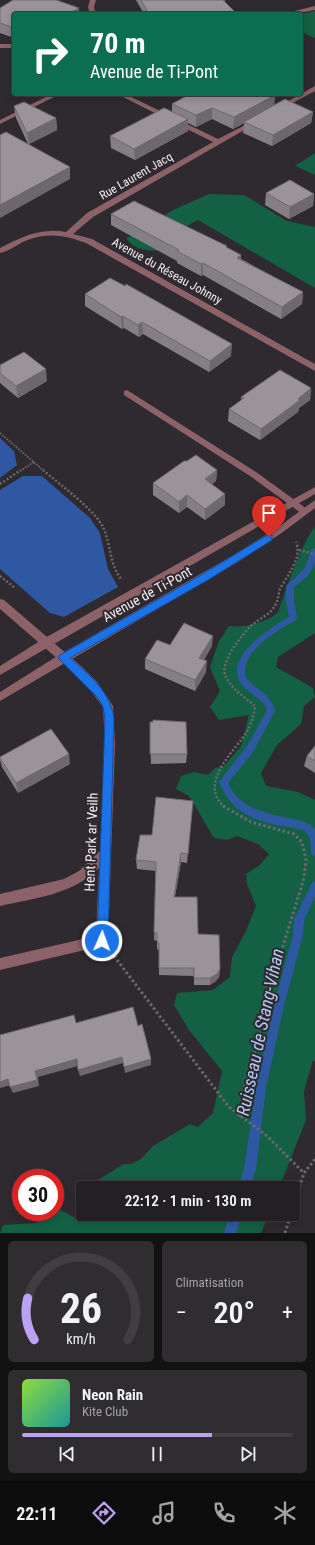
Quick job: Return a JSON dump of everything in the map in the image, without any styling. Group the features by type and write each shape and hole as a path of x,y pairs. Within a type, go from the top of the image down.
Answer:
{"street":[{"path":"92,12 91,7 93,0"},
{"path":"294,12 315,8"},
{"path":"0,46 12,46"},
{"path":"303,94 315,88"},
{"path":"0,122 53,96"},
{"path":"124,96 218,142"},
{"path":"270,114 299,96"},
{"name":"Rue Laurent Jacq","path":"68,234 90,215 263,117"},
{"name":"Avenue du Réseau Johnny","path":"0,252 24,238 47,232 68,234 89,241 315,368"},
{"path":"127,393 294,502 304,511"},
{"name":"Avenue de Ti-Pont","path":"0,671 47,642 315,490"},
{"name":"Avenue de Ti-Pont","path":"0,697 63,658 235,559 280,530 315,504"},
{"name":"Hent Park ar Veilh","path":"0,603 47,642 93,685 108,706 110,744 102,941"},
{"name":"Hent Park ar Veilh","path":"0,900 57,887 75,880 87,872 105,854"},
{"path":"0,964 102,941"}],"path":[{"path":"0,433 100,522 104,530 117,575 134,594"},
{"path":"0,484 34,462"},
{"path":"240,1117 240,1102 255,1054 278,961 305,873 305,850 298,836 289,832 256,824 226,808 216,794 216,778 222,765 250,729 256,712 255,706 228,681 224,668 232,650 242,636 252,624 270,612 278,602 280,589 295,562 299,550 296,542"},
{"path":"299,550 315,554"},
{"path":"0,576 16,590"},
{"path":"102,941 229,1107 240,1117 267,1136 304,1173"},
{"path":"300,1185 304,1173 315,1160"},
{"path":"285,1233 289,1221"}],"green space":[{"path":"315,11 315,38 303,33 303,14"},
{"path":"315,153 315,175 295,166"},
{"path":"209,194 244,195 287,221 315,227 315,288 198,220 185,227 165,250 144,250 134,246 126,238 142,232 171,211"},
{"path":"315,527 315,633 278,657 276,667 313,688 315,697 304,706 301,724 277,745 261,773 266,786 298,792 315,800 315,1062 313,1060 304,1091 306,1120 282,1181 96,1181 124,1164 131,1164 141,1159 153,1146 190,1124 198,1127 213,1113 222,1071 189,1030 174,1005 177,993 213,990 230,977 232,957 246,931 256,906 247,884 246,874 260,865 269,854 258,844 237,836 227,840 214,838 189,796 176,789 181,776 194,772 208,775 215,768 224,766 241,746 249,715 219,720 210,707 220,691 210,667 219,641 229,626 254,624 266,620 278,613 299,555"},
{"path":"64,1212 76,1218 76,1221 266,1221 261,1233 0,1233 3,1225 36,1223 38,1221 64,1221"}],"water":[{"path":"0,438 14,451 17,465 0,478"},
{"path":"23,476 42,476 90,518 100,533 108,569 118,587 64,617 50,613 0,569 0,490"}],"building":[{"path":"13,0 56,0 79,8 72,12 12,12 12,27 0,23 0,8"},
{"path":"141,0 223,0 235,12 148,12"},
{"path":"186,96 273,96 234,117 212,108 196,115 172,104"},
{"path":"285,99 313,112 273,135 244,122"},
{"path":"24,102 56,118 27,133 14,106"},
{"path":"164,108 188,119 134,149 110,136"},
{"path":"6,132 70,167 0,205 0,135"},
{"path":"290,180 314,194 290,207 266,193"},
{"path":"134,201 227,246 226,247 241,255 237,258 303,292 282,307 111,214"},
{"path":"110,278 125,286 126,284 232,344 210,361 142,322 138,325 123,316 121,317 85,294"},
{"path":"24,352 46,369 16,386 0,373 0,365"},
{"path":"280,370 311,388 298,399 300,400 261,429 229,409 244,398 241,397"},
{"path":"196,455 217,470 205,479 225,494 205,509 187,495 179,502 153,483 184,461 187,461"},
{"path":"184,623 213,636 199,658 207,661 195,680 145,659 157,640 170,645"},
{"path":"153,720 186,722 187,754 150,754 150,722 153,722"},
{"path":"51,729 69,754 16,783 0,757"},
{"path":"315,746 315,761 307,756"},
{"path":"156,797 193,801 188,854 181,853 174,897 197,897 198,934 219,935 220,969 217,974 210,978 194,978 194,968 159,968 159,943 157,941 157,933 154,932 156,862 136,860 140,835 152,835"},
{"path":"133,1007 138,1026 142,1024 151,1059 124,1067 122,1057 78,1070 77,1059 35,1071 37,1080 10,1087 8,1079 0,1082 0,1035 74,1015 76,1023"}],"waterway":[{"name":"Ruisseau de Stang-Vihan","path":"315,551 306,571 300,579 290,586 290,601 293,618 270,632 256,643 242,665 241,674 243,680 247,685 263,696 269,704 271,711 247,754 223,782 228,792 241,807 259,816 306,827 311,831 315,838"},
{"name":"Ruisseau de Stang-Vihan","path":"315,841 315,852"},
{"name":"Ruisseau de Stang-Vihan","path":"246,1181 250,1169 261,1088 279,1005 298,935 299,920 315,886"},
{"name":"Ruisseau de Stang-Vihan","path":"230,1233 234,1221"}],"route":[{"path":"102,941 110,719 108,706 101,695 78,670 63,658 204,578 269,537"}]}
